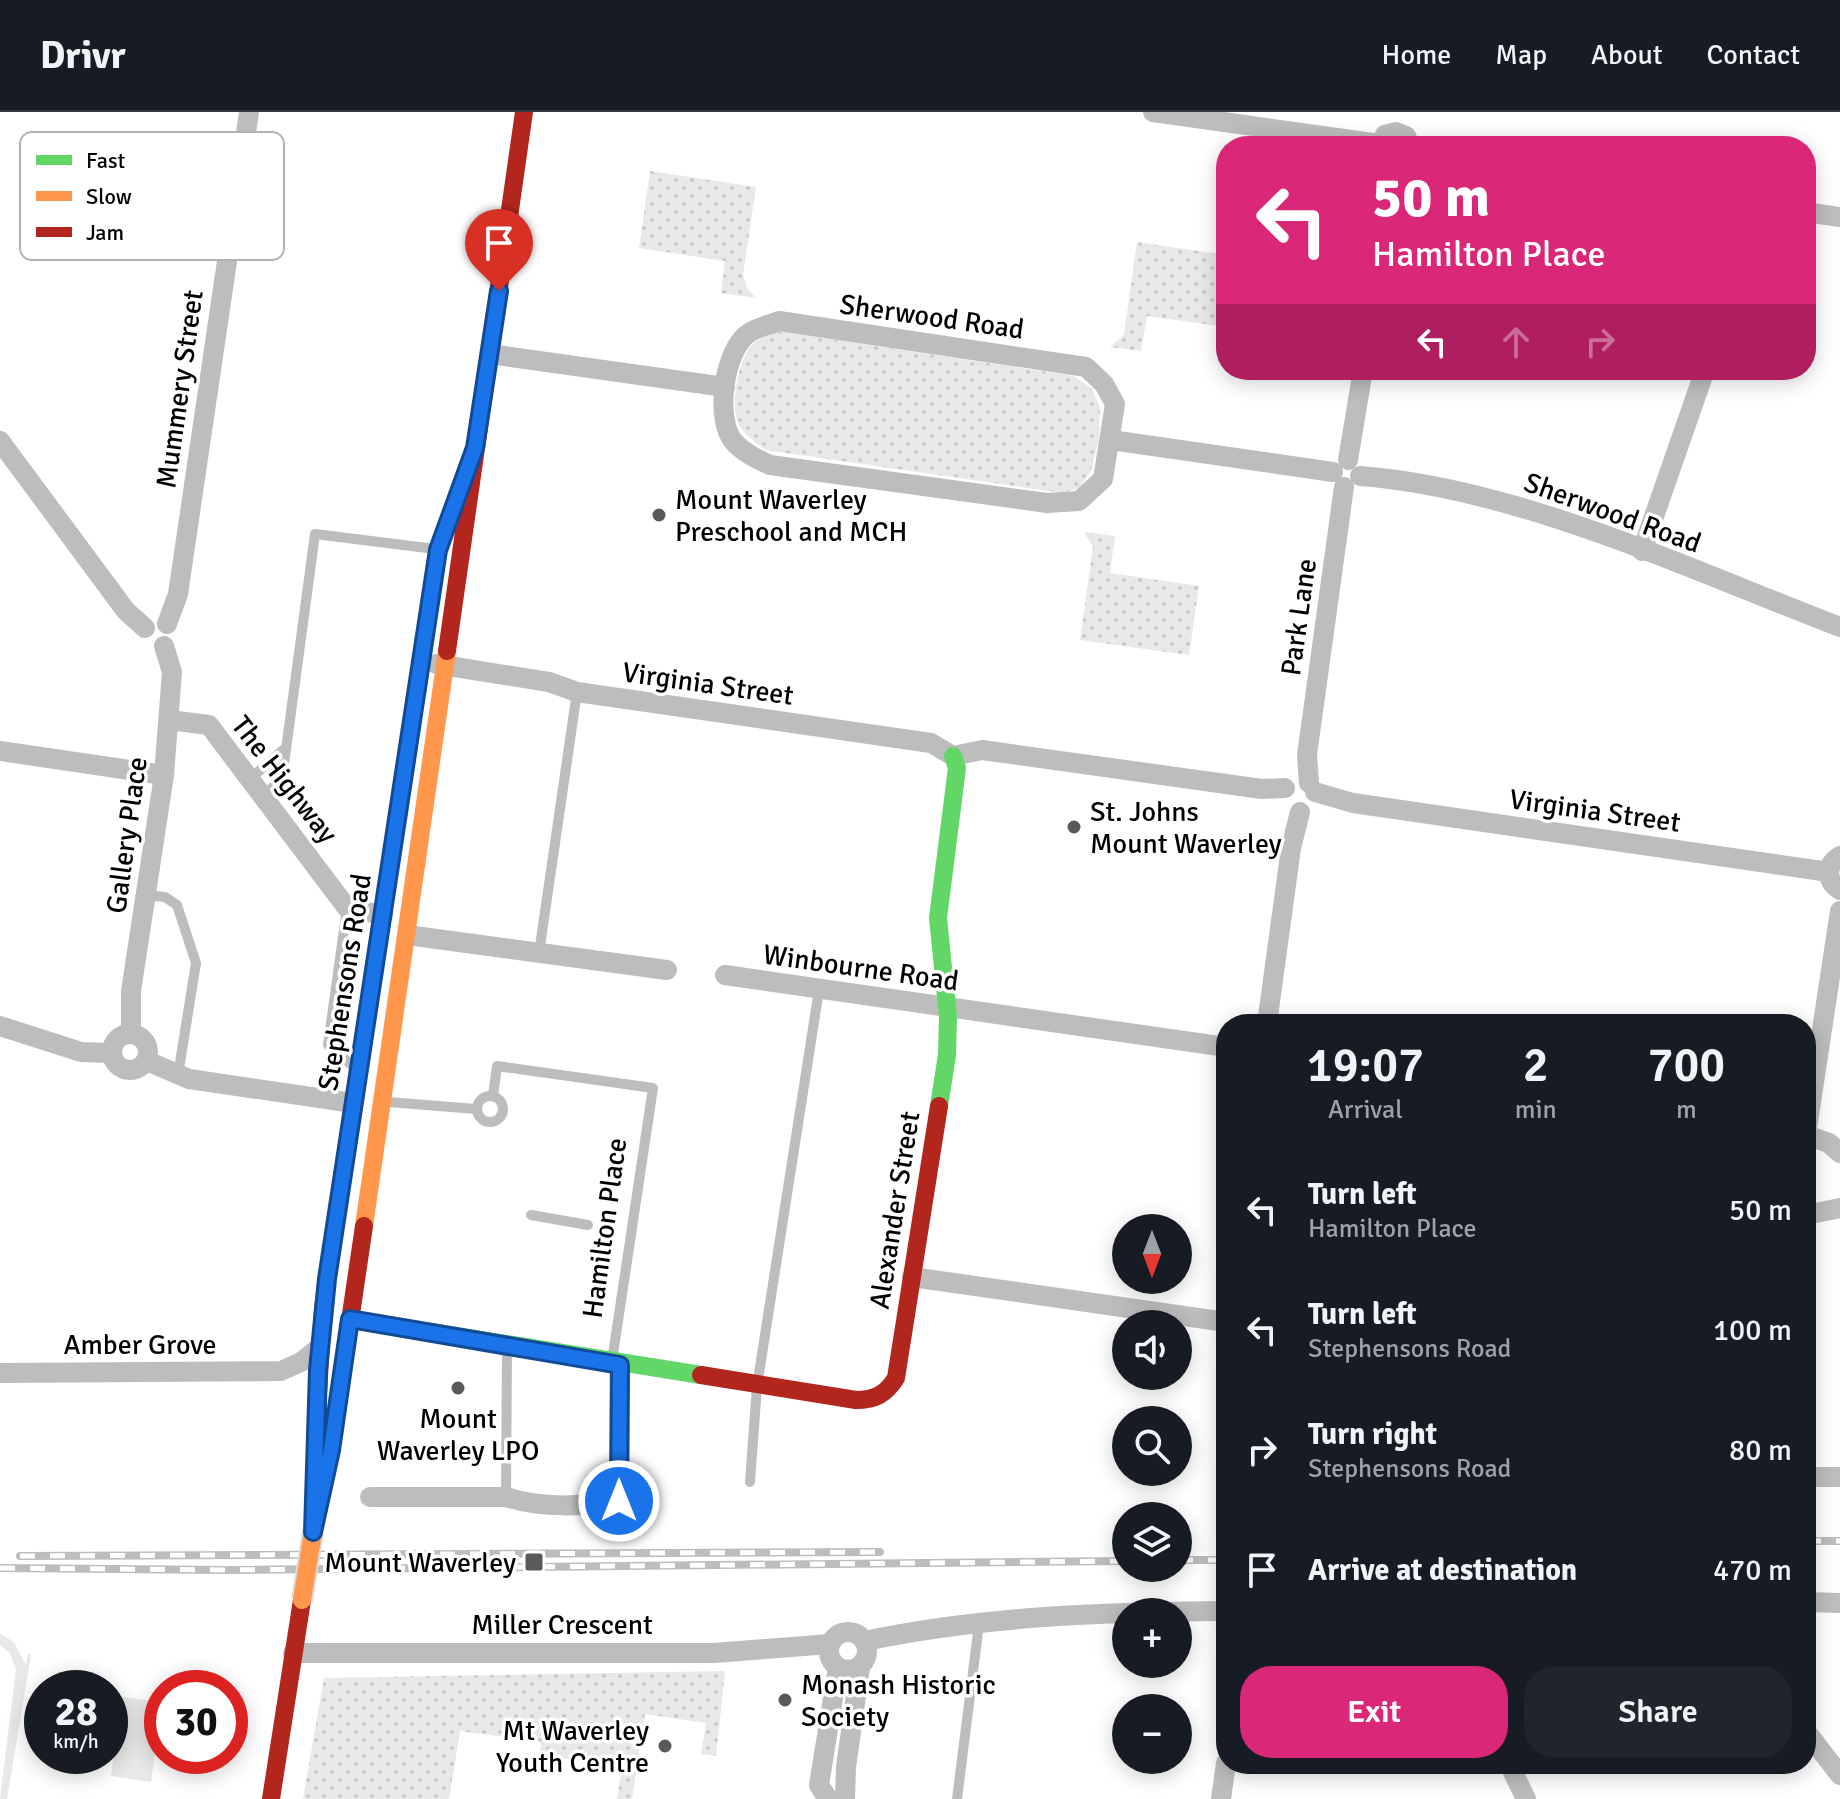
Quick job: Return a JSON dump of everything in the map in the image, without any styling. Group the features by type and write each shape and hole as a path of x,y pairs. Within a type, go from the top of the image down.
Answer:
{"main road":[{"name":"Stephensons Road","path":"271,1799 313,1532 331,1450 524,112"},
{"name":"Stephensons Road","path":"313,1532 320,1347 353,1103 438,550 475,448"},
{"path":"438,550 462,553"},
{"name":"Alexander Street","path":"616,1364 875,1401 887,1392 896,1378 947,1055 949,1011 938,918 955,762"},
{"path":"353,1103 382,1101"},
{"name":"Hamilton Place","path":"350,1319 616,1364"}],"street":[{"name":"Mummery Street","path":"246,132 249,112"},
{"path":"1153,112 1371,136"},
{"path":"1816,213 1840,217"},
{"name":"Mummery Street","path":"167,624 178,594 227,260"},
{"name":"Sherwood Road","path":"779,321 1086,367 1104,384 1115,404 1103,479 1079,501 1047,503 786,467 749,455 732,440 723,420 725,387 730,360 748,333 779,321"},
{"path":"490,354 725,387"},
{"name":"Park Lane","path":"1268,1014 1361,380"},
{"path":"1642,551 1702,380"},
{"name":"Sherwood Road","path":"1111,440 1483,496 1642,551 1840,627"},
{"path":"0,441 126,611 145,628 148,644 164,646 171,635 167,624 154,621 145,628"},
{"name":"Gallery Place","path":"131,1033 131,991 164,775 169,720 172,672 164,646"},
{"name":"Virginia Street","path":"423,662 549,682 577,692 931,743 955,762 982,750 1299,796 1834,864"},
{"name":"The Highway","path":"169,720 209,725 347,908"},
{"path":"0,751 164,775"},
{"path":"1834,864 1832,884 1840,890"},
{"path":"347,908 383,915"},
{"path":"1816,1069 1840,911"},
{"path":"407,935 667,970"},
{"name":"Winbourne Road","path":"725,975 949,1011 989,1013 1216,1046"},
{"path":"0,1026 81,1052 111,1053"},
{"path":"131,1033 147,1044 147,1061 137,1069 127,1070 116,1064 111,1053 115,1040 131,1033"},
{"path":"147,1061 178,1075 353,1103"},
{"path":"1816,1138 1829,1143 1840,1153"},
{"path":"1816,1213 1840,1208"},
{"path":"912,1277 1216,1321"},
{"path":"281,1371 301,1362 320,1347"},
{"name":"Hamilton Place","path":"370,1497 506,1497 527,1504 590,1505 619,1501 616,1364"},
{"path":"281,1371 300,1379 317,1397"},
{"name":"Amber Grove","path":"0,1373 281,1371"},
{"path":"1816,1477 1840,1477"},
{"path":"1816,1602 1840,1603"},
{"path":"865,1641 1078,1612 1216,1611"},
{"path":"845,1799 846,1767 860,1667 868,1652 865,1641 850,1631 837,1634 830,1644 830,1657 838,1667 849,1670 860,1667"},
{"name":"Miller Crescent","path":"293,1653 714,1653 830,1644"},
{"path":"828,1799 819,1785 838,1667"},
{"path":"1816,1744 1840,1775"},
{"path":"1221,1799 1224,1774"},
{"path":"1514,1774 1526,1799"}],"lane":[{"path":"263,796 282,779 283,750 315,534 438,550"},
{"path":"539,953 577,692"},
{"path":"250,779 283,750"},
{"path":"146,895 165,897 177,905 196,963 178,1075"},
{"path":"347,908 328,1045 358,1070"},
{"path":"750,1482 757,1386 819,990"},
{"name":"Hamilton Place","path":"493,1096 497,1066 653,1088 616,1364"},
{"path":"493,1096 503,1105 499,1119 485,1122 476,1109 484,1098 493,1096"},
{"path":"382,1101 476,1109"},
{"path":"531,1215 588,1225"},
{"path":"506,1497 507,1346"},
{"path":"957,1799 979,1624"}],"shaded area":[{"path":"650,171 756,187 743,275 747,288 756,298 721,293 725,261 639,248"},
{"path":"1137,242 1216,254 1216,326 1147,316 1141,351 1110,347 1124,335"},
{"path":"777,331 1074,376 1092,389 1100,408 1099,438 1091,471 1079,488 1063,493 765,450 740,427 735,409 736,388 749,349 756,341"},
{"path":"1084,532 1115,536 1110,573 1199,586 1189,655 1080,640 1093,547"},
{"path":"0,1634 14,1642 26,1665 28,1654 31,1655 28,1670 24,1670 24,1697 7,1799 0,1799 16,1669 10,1653 0,1645"},
{"path":"725,1671 716,1756 701,1754 706,1723 645,1714 632,1799 617,1799 622,1767 540,1755 541,1742 460,1731 449,1799 303,1799 324,1678"},
{"path":"128,1698 144,1700 144,1774 152,1774 151,1782 111,1776 128,1774"}],"railway":[{"path":"1816,1541 1840,1541"},
{"path":"20,1556 880,1552"},
{"path":"1192,1560 1216,1560"},
{"path":"0,1568 225,1570 1112,1561"}],"traffic: fast":[{"path":"351,1121 418,682"},
{"path":"939,1106 947,1055 948,1017 938,918 957,768 953,756"},
{"path":"350,1319 701,1375"}],"traffic: slow":[{"path":"364,1226 447,651"},
{"path":"302,1600 313,1532"}],"traffic: jam":[{"path":"447,651 524,112"},
{"path":"418,682 438,550 455,503"},
{"path":"701,1375 856,1400 869,1399 888,1388 896,1378 939,1106"},
{"path":"316,1428 323,1308 351,1121"},
{"path":"313,1532 331,1450 364,1226"},
{"path":"271,1799 302,1600"}],"place":[{"name":"Mount Waverley Preschool and MCH","path":"659,515"},
{"name":"St. Johns Mount Waverley","path":"1074,827"},
{"name":"Mount Waverley LPO","path":"458,1388"},
{"name":"Mount Waverley","path":"534,1562"},
{"name":"Monash Historic Society","path":"785,1700"},
{"name":"Mt Waverley Youth Centre","path":"665,1746"}],"route":[{"path":"499,291 475,448 438,550 327,1279 318,1370 313,1532 331,1450 350,1319 620,1365 619,1501"}]}
